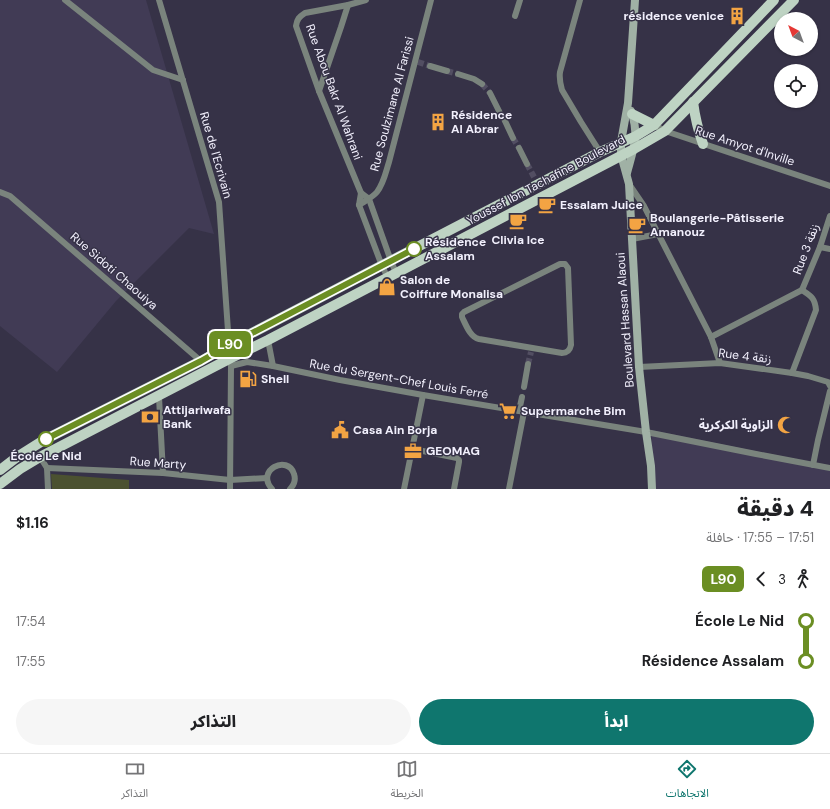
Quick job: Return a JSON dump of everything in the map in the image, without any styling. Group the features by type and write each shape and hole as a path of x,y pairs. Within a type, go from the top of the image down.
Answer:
{"main road":[{"name":"Youssef Ibn Tachafine Boulevard","path":"0,470 44,440 201,361 382,266 536,181 636,136 654,125 774,0"},
{"name":"Youssef Ibn Tachafine Boulevard","path":"0,484 20,469 40,458 212,368 230,362 268,340 634,149 665,131 794,0"},
{"path":"693,102 697,128 703,144"},
{"path":"632,114 654,125"}],"street":[{"path":"65,0 153,70 183,80"},
{"name":"Rue de l'Ecrivain","path":"159,0 219,202 230,362 230,489"},
{"path":"319,91 348,5 366,0"},
{"name":"Rue Soulzimane Al Farissi","path":"359,204 377,193 381,186 416,62 431,0"},
{"path":"515,16 520,0"},
{"path":"580,0 560,72 560,84 562,90 600,152"},
{"name":"Boulevard Hassan Alaoui","path":"635,0 628,103 621,142 621,155 629,184 639,367 651,466 652,489"},
{"name":"Rue Abou Bakr Al Wahrani","path":"348,5 304,13 299,16 296,26 319,91 361,193"},
{"path":"430,66 447,71"},
{"path":"458,74 474,79 482,84"},
{"path":"490,93 499,111"},
{"name":"Boulevard Hassan Alaoui","path":"627,173 636,136 632,114 628,103"},
{"path":"504,121 513,138"},
{"name":"Rue Amyot d'Inville","path":"654,125 665,131 830,186"},
{"path":"519,148 527,164"},
{"path":"629,184 644,206 711,337 720,363"},
{"name":"Rue Sidoti Chaouiya","path":"0,192 10,196 201,361 212,368"},
{"path":"361,193 369,199 391,261 392,275 382,266 359,204 361,193"},
{"name":"Rue 3 زنقة","path":"802,290 820,247 830,216"},
{"path":"632,238 658,234"},
{"path":"820,247 830,249"},
{"path":"560,264 565,264 568,268 570,349 565,353 531,350 477,339 473,336 462,318 462,314 560,264"},
{"path":"711,337 802,290 814,300 816,310 792,373"},
{"path":"268,340 273,366"},
{"name":"Rue du Sergent-Chef Louis Ferré","path":"230,362 247,362 273,366 423,395 646,432 830,468"},
{"name":"Rue 4 زنقة","path":"639,367 720,363 792,373 828,382 830,386"},
{"path":"524,387 528,364"},
{"path":"813,465 830,391"},
{"path":"404,489 423,395"},
{"path":"158,397 163,473"},
{"path":"508,489 522,397"},
{"path":"412,449 457,458 459,462 454,489"},
{"path":"40,458 46,468 48,489"},
{"path":"272,489 268,483 268,473 275,466 280,465 285,465 290,468 295,476 295,482 290,489"},
{"name":"Rue Marty","path":"46,468 163,473 230,480 267,478"}],"shaded area":[{"path":"0,0 146,0 214,234 189,228 116,301 57,372 0,326"},
{"path":"652,430 830,466 830,489 648,489"}],"green space":[{"path":"51,474 129,480 129,489 52,489"}],"tunnel":[{"path":"418,62 430,66"},
{"path":"447,71 458,74"},
{"path":"482,84 490,93"},
{"path":"499,111 505,121"},
{"path":"513,138 519,148"},
{"path":"527,164 534,177"},
{"path":"528,364 531,352"}],"bus line":[{"name":"L90","path":"46,439 201,361 414,249"}],"place":[{"name":"résidence venice","path":"737,16"},
{"name":"Résidence Al Abrar","path":"438,122"},
{"name":"Essalam Juice","path":"547,205"},
{"name":"Clivia Ice","path":"518,221"},
{"name":"Boulangerie-Pâtisserie Amanouz","path":"637,225"},
{"name":"Résidence Assalam","path":"414,249"},
{"name":"Salon de Coiffure Monalisa","path":"387,287"},
{"name":"Shell","path":"248,379"},
{"name":"Supermarche Bim","path":"508,411"},
{"name":"Attijariwafa Bank","path":"150,417"},
{"name":"الزاوية الكركرية","path":"786,425"},
{"name":"Casa Ain Borja","path":"340,430"},
{"name":"École Le Nid","path":"46,439"},
{"name":"GEOMAG","path":"413,451"}]}
